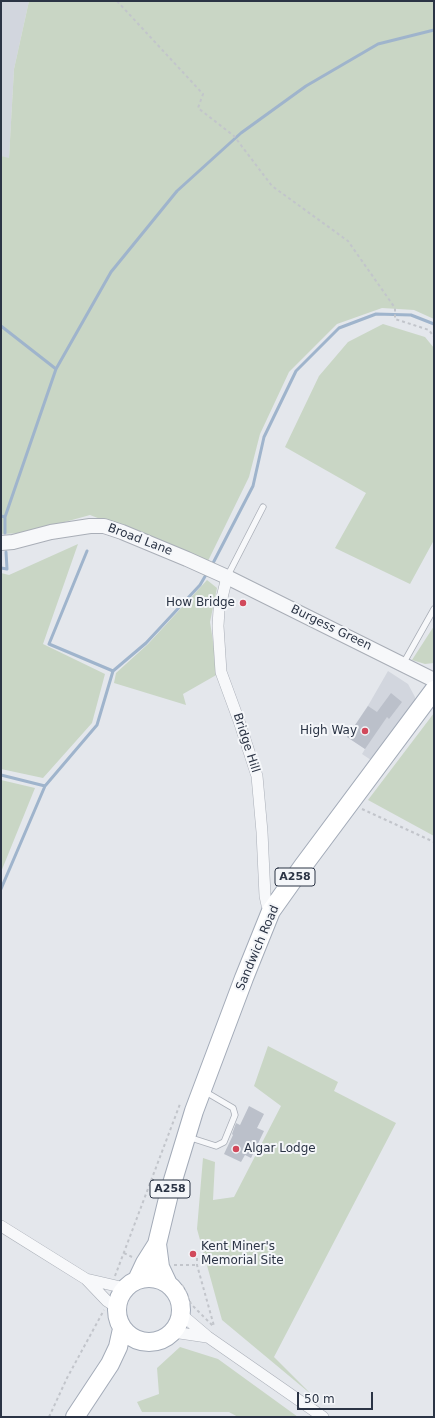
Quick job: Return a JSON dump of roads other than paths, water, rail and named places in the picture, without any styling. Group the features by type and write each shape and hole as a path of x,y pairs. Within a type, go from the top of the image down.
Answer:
{"main road":[{"name":"Sandwich Road","path":"126,1282 145,1263 157,1244 170,1190 186,1136 246,971 272,911 303,866 434,690"},
{"name":"Sandwich Road","path":"157,1244 160,1267 173,1283"},
{"path":"110,1364 147,1343 161,1340 173,1332 181,1314 180,1302 175,1292 173,1283 148,1278 126,1282 119,1297 109,1312 129,1336 138,1341 147,1343"},
{"path":"75,1417 110,1364 118,1347 122,1329"}],"street":[{"name":"Broad Lane","path":"1,543 13,542 72,528 104,526 143,540 215,572"},
{"name":"Burgess Green","path":"215,572 434,680"},
{"name":"Bridge Hill","path":"215,572 221,672 257,776 262,832 265,896 267,905 272,911"},
{"path":"1,1226 86,1279 108,1302 109,1312"},
{"path":"86,1279 126,1282"},
{"path":"181,1314 208,1337 323,1417"},
{"path":"173,1332 208,1337"}],"lane":[{"path":"215,572 263,507"},
{"path":"403,664 434,609"},
{"path":"186,1136 216,1146 224,1142 235,1115 232,1108 202,1090"}],"waterway":[{"path":"1,516 5,517 56,369 111,272 177,191 241,133 306,86 378,44 434,30"},
{"path":"211,567 253,486 264,437 296,371 339,328 376,314 411,315 434,324"},
{"path":"1,326 56,369"},
{"path":"5,517 5,533"},
{"path":"87,551 49,644 113,671"},
{"path":"1,568 7,569 6,552"},
{"path":"113,671 146,643 200,585 207,573"},
{"path":"1,889 45,786 97,725 113,671"},
{"path":"1,775 45,786"}],"place":[{"name":"How Bridge","path":"243,603"},
{"name":"High Way","path":"365,731"},
{"name":"Algar Lodge","path":"236,1149"},
{"name":"Kent Miner's Memorial Site","path":"193,1254"}]}
